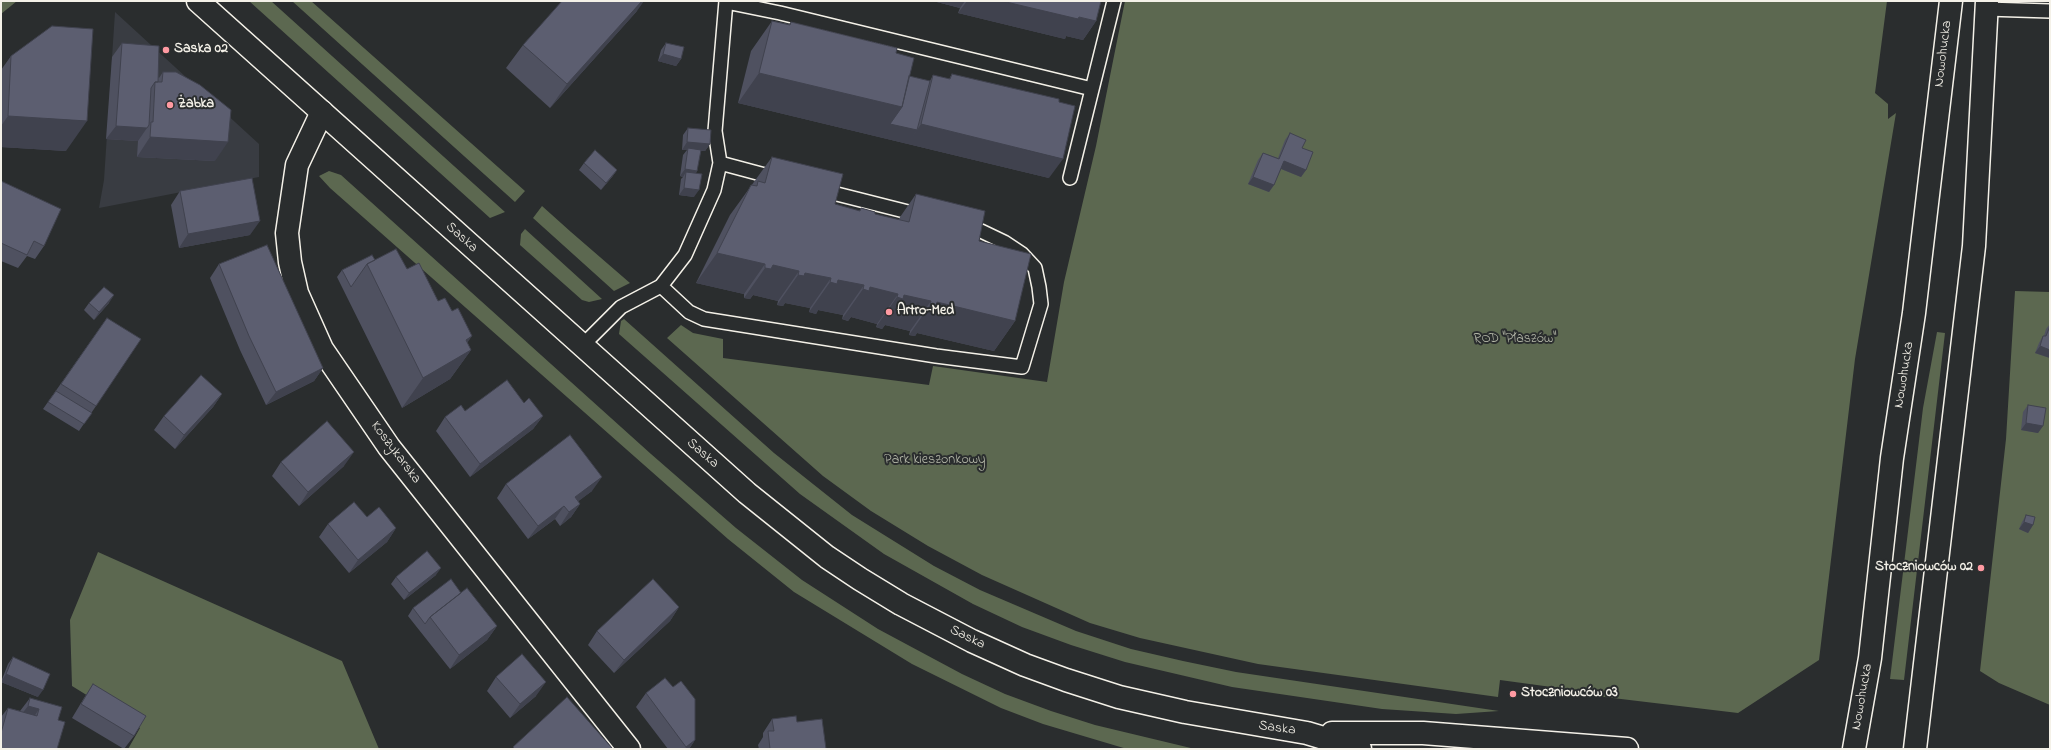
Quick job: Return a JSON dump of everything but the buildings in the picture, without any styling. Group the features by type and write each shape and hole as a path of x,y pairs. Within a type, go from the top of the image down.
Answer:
{"street":[{"name":"Saska","path":"198,1 729,478 788,527 827,557 860,579 936,623 1025,665 1119,697 1185,712 1307,734 1360,749"},
{"name":"Nowohucka","path":"1854,749 1870,658 1892,458 1914,313 1951,1"},
{"path":"1916,749 1974,246 1986,5"},
{"name":"Koszykarska","path":"322,112 297,165 287,233 290,262 298,293 322,349 389,447 629,749"},
{"name":"Saska","path":"1307,734 1423,733 1627,749"}],"lane":[{"path":"582,346 621,307 662,286 685,255 714,190 720,163 715,131 726,1 1092,89"},
{"path":"1070,178 1114,1"},
{"path":"1986,5 2050,11"},
{"path":"720,163 788,181"},
{"path":"811,187 933,219"},
{"path":"662,286 684,308 704,319 939,357 1022,367 1041,304 1040,287 1035,268 1022,254 1004,242 981,231 954,224"}],"shaded area":[{"path":"115,12 259,144 259,177 99,208 104,180"}],"green space":[{"path":"1,1 17,1 1,14"},
{"path":"249,1 271,1 505,212 490,218"},
{"path":"292,1 311,1 525,191 515,202"},
{"name":"ROD \"Płaszów\"","path":"1125,1 1887,1 1875,93 1888,104 1888,119 1896,113 1855,359 1819,660 1738,713 1596,696 1581,691 1500,680 1498,697 1258,664 1140,638 1090,623 982,575 928,546 871,511 823,476 667,338 681,325 693,333 723,339 723,358 929,385 933,366 1047,382 1064,282 1096,146"},
{"path":"329,171 341,175 651,454 736,528 802,580 878,629 962,674 1005,694 1095,725 1195,749 1127,749 1043,724 1001,708 912,664 794,592 728,539 330,188 319,176"},
{"path":"542,206 630,283 614,291 533,218"},
{"path":"525,229 602,299 589,302 582,300 520,245 521,234"},
{"path":"2015,291 2050,292 2050,705 1999,683 1980,671 2006,439"},
{"path":"624,319 774,453 852,515 934,566 980,590 1076,631 1131,649 1236,672 1499,711 1456,714 1382,709 1232,687 1125,662 1071,645 1022,627 973,604 884,554 800,494 619,334 621,321"},
{"path":"1937,332 1945,333 1904,680 1890,679 1923,408"},
{"path":"98,552 342,661 379,749 128,749 140,728 72,686 70,620"}],"place":[{"name":"Saska 02","path":"166,50"},
{"name":"Żabka","path":"170,105"},
{"name":"Artro-Med","path":"889,312"},
{"name":"Stoczniowców 02","path":"1981,568"},
{"name":"Stoczniowców 03","path":"1513,694"}],"park label":[{"name":"Park kieszonkowy","path":"935,461"}]}
